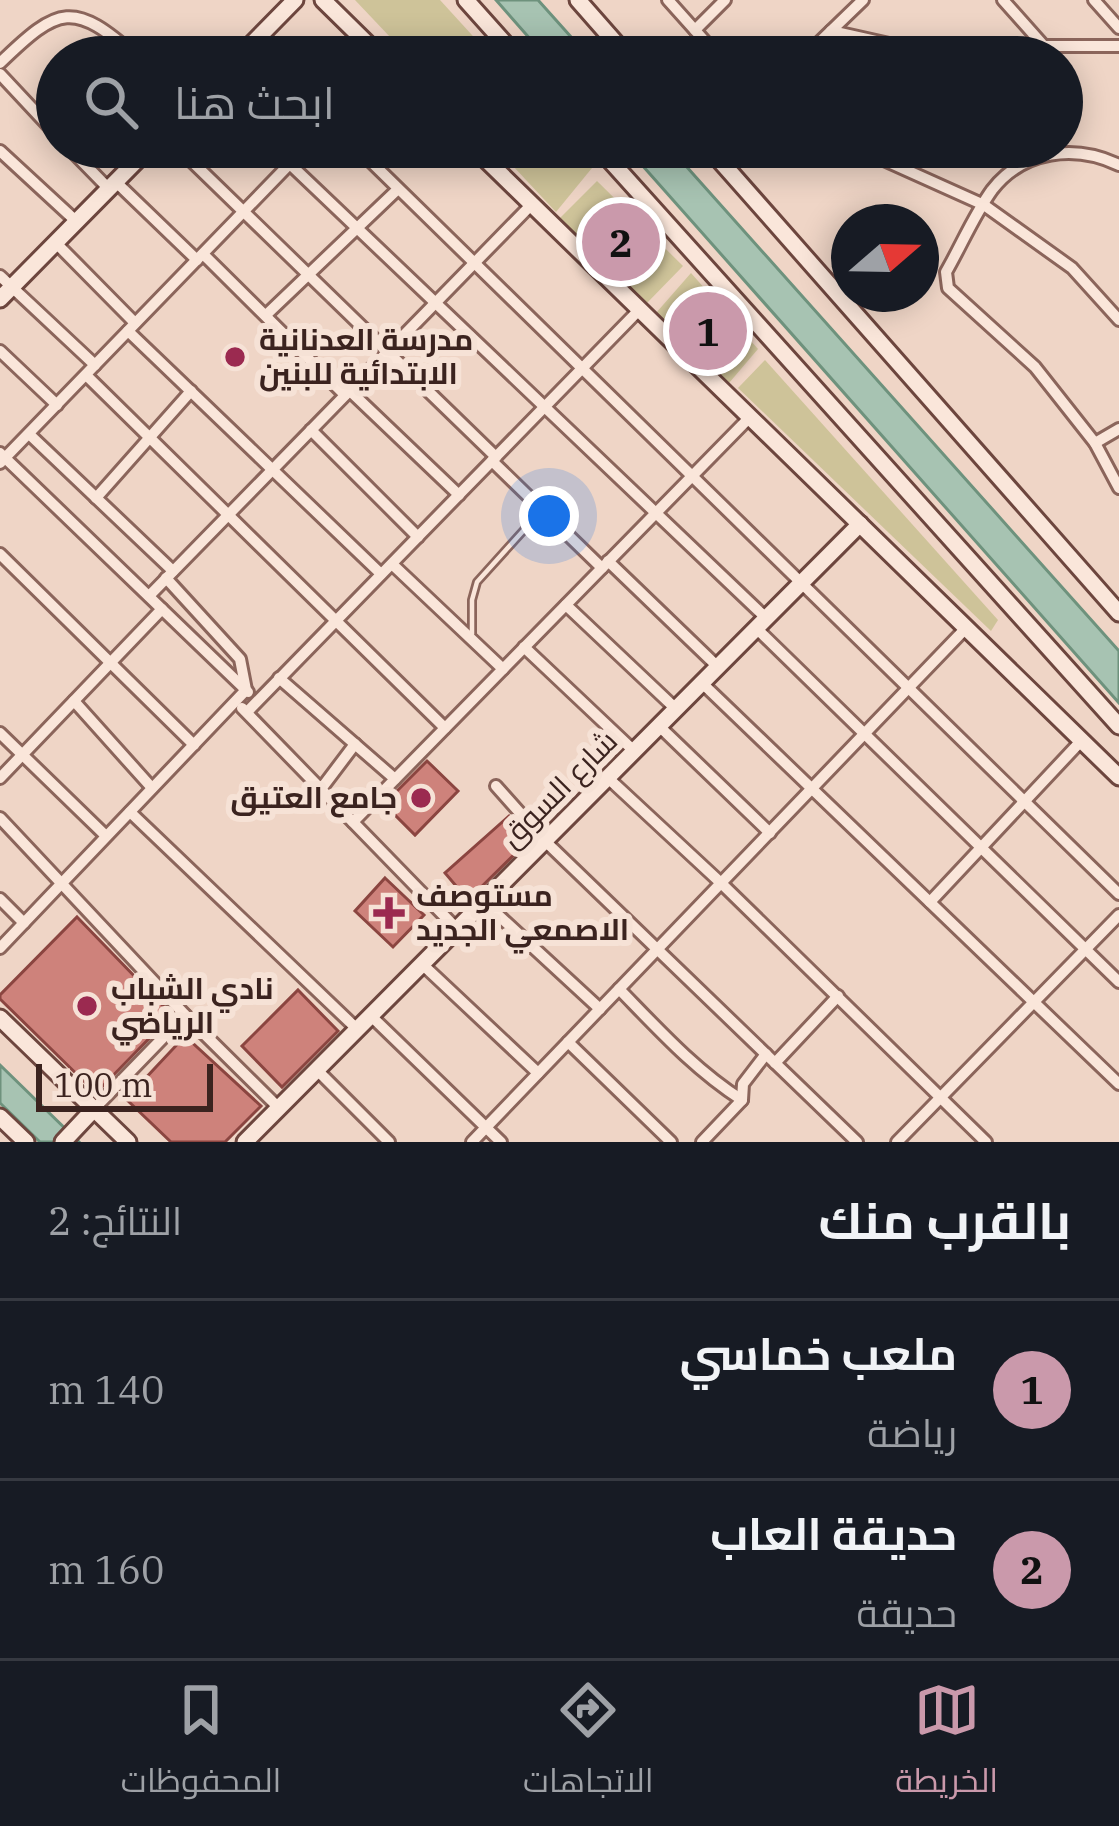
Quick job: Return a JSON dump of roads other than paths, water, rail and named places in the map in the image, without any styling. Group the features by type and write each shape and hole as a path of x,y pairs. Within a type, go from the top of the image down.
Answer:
{"street":[{"path":"265,36 295,0"},
{"path":"322,0 359,36"},
{"path":"466,0 498,36"},
{"path":"578,0 610,36"},
{"path":"668,0 700,36"},
{"path":"695,30 725,0"},
{"path":"826,36 862,0"},
{"path":"1003,0 1036,36"},
{"path":"1103,3 1119,28"},
{"path":"0,63 38,26 55,17 82,16 115,36"},
{"path":"831,31 853,36"},
{"path":"1083,46 1119,46"},
{"path":"0,74 36,113"},
{"path":"0,151 76,222"},
{"path":"1083,153 1119,165"},
{"path":"92,168 266,315 459,495"},
{"path":"129,168 4,288 445,728"},
{"path":"199,168 388,351 542,510 718,667"},
{"path":"257,701 2,458 286,168"},
{"path":"294,168 656,513 864,734 1119,982"},
{"path":"377,168 1119,894"},
{"path":"494,168 1119,777"},
{"path":"617,168 1119,726"},
{"path":"727,168 1119,613"},
{"path":"902,168 984,205 1072,268 1119,320"},
{"path":"1015,168 993,189 946,272 948,288 1034,367 1095,443 1119,488"},
{"path":"266,315 398,189"},
{"path":"148,596 532,205"},
{"path":"56,243 191,391 381,574"},
{"path":"247,712 640,310"},
{"path":"0,351 57,405"},
{"path":"96,498 191,391"},
{"path":"353,822 750,417"},
{"path":"311,430 418,537"},
{"path":"1095,443 1119,430"},
{"path":"29,434 170,575 240,659 246,690"},
{"name":"شارع السوق","path":"256,1138 316,1070 860,524"},
{"path":"0,554 194,745"},
{"path":"392,564 502,669"},
{"path":"566,604 676,709"},
{"path":"0,778 162,609"},
{"path":"472,1142 966,628"},
{"path":"524,647 634,751"},
{"path":"279,678 395,778"},
{"path":"702,683 1119,1084"},
{"path":"0,948 246,690"},
{"path":"74,701 152,788"},
{"path":"236,701 457,929"},
{"path":"659,726 770,833"},
{"path":"0,733 106,836"},
{"path":"930,902 1082,740"},
{"path":"321,789 355,744"},
{"path":"608,778 986,1142"},
{"path":"496,786 545,841 857,1142"},
{"path":"130,812 357,1029"},
{"path":"0,818 279,1108"},
{"path":"0,899 24,923"},
{"path":"484,902 600,1010"},
{"path":"897,1142 1119,915"},
{"path":"422,964 538,1073"},
{"path":"619,989 694,1064 742,1100"},
{"path":"702,1142 742,1100 742,1084 838,996"},
{"path":"63,1142 185,1015"},
{"path":"370,1016 501,1142"},
{"path":"0,1018 128,1142"},
{"path":"568,1042 671,1142"},
{"path":"316,1070 389,1142"},
{"path":"0,1117 26,1142"}],"lane":[{"path":"472,640 477,582 542,510"}],"place":[{"name":"حديقة العاب","path":"621,242"},
{"name":"ملعب خماسي","path":"708,331"},
{"name":"مدرسة العدنانية الابتدائية للبنين","path":"235,357"},
{"name":"جامع العتيق","path":"421,798"},
{"name":"مستوصف الاصمعي الجديد","path":"389,913"},
{"name":"نادي الشباب الرياضي","path":"87,1006"}]}
